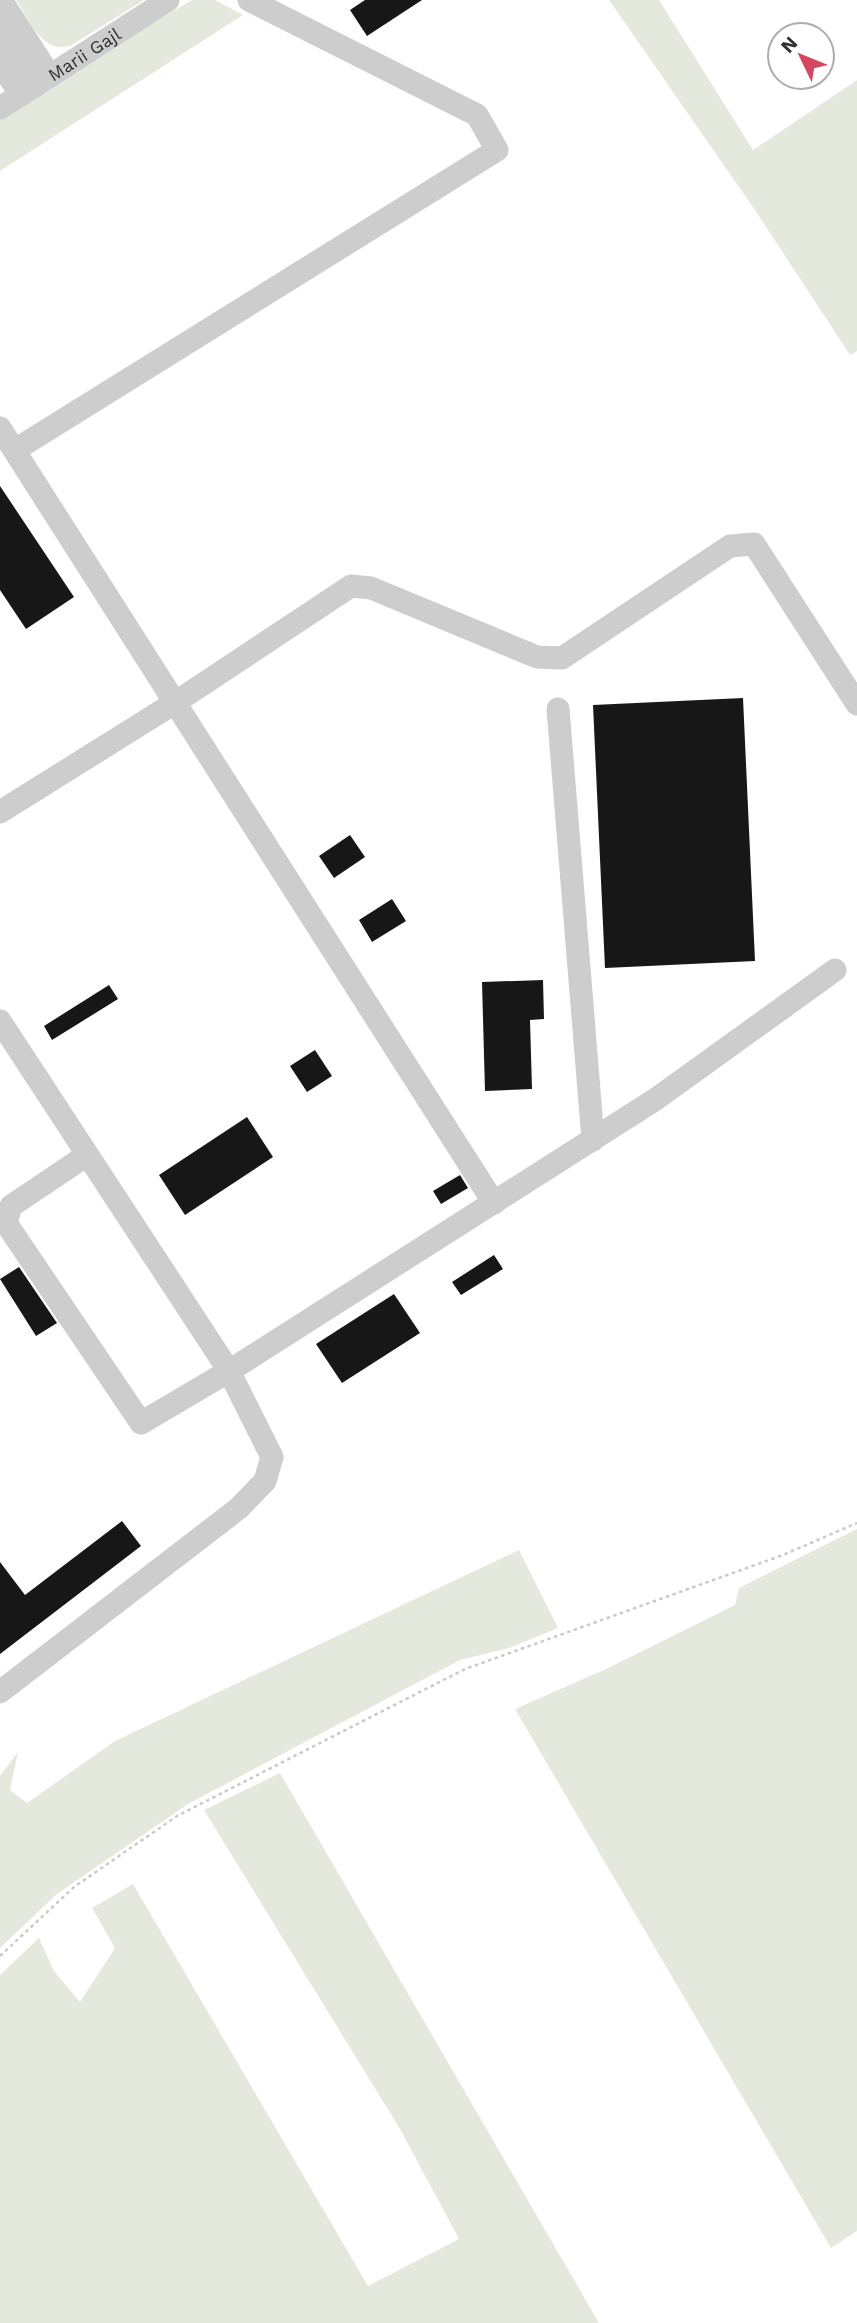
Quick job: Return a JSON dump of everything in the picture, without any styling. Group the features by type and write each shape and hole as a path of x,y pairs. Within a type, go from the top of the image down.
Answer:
{"street":[{"path":"1,0 35,85"},
{"name":"Marii Gajl","path":"0,108 168,0"},
{"path":"15,450 497,149 477,115 249,0"},
{"path":"0,31 35,85"},
{"path":"0,63 35,85"},
{"path":"0,428 494,1203"},
{"path":"0,813 176,702 351,586 371,588 537,657 562,658 730,546 754,544 857,704"},
{"path":"558,709 593,1140"},
{"path":"87,1154 11,1206 6,1223 141,1423 229,1371 656,1099 835,970"},
{"path":"0,1021 229,1371 272,1457 265,1480 239,1508 0,1692"}],"path":[{"path":"0,1956 74,1887 177,1815 465,1669 783,1555 857,1523"}],"shaded area":[{"path":"16,0 144,0 70,46 60,47 51,45 37,34"},
{"path":"192,0 215,0 243,15 0,171 0,114"},
{"path":"609,0 659,0 753,150 857,80 857,351 850,355 755,210"},
{"path":"857,1529 857,2231 831,2248 515,1709 606,1669 735,1605 739,1588"},
{"path":"519,1550 558,1628 509,1648 460,1660 188,1804 57,1894 0,1948 0,1776 18,1752 10,1790 27,1803 115,1741"},
{"path":"280,1773 599,2323 0,2323 0,1975 39,1938 54,1971 80,2002 115,1948 92,1908 133,1884 368,2286 459,2239 400,2129 204,1810"}],"building":[{"path":"365,0 422,0 367,36 350,10"},
{"path":"0,486 74,597 26,629 0,590"},
{"path":"743,698 755,961 605,968 593,705"},
{"path":"350,835 365,857 334,878 319,856"},
{"path":"392,899 406,921 372,942 359,920"},
{"path":"543,980 544,1019 530,1020 532,1089 485,1091 482,982"},
{"path":"109,985 118,999 52,1040 44,1026"},
{"path":"315,1050 332,1076 307,1092 290,1066"},
{"path":"247,1117 273,1157 185,1215 159,1175"},
{"path":"460,1175 468,1188 441,1204 433,1191"},
{"path":"494,1255 503,1269 461,1295 452,1282"},
{"path":"19,1267 57,1323 36,1336 0,1279"},
{"path":"394,1294 420,1333 342,1383 316,1344"},
{"path":"122,1521 141,1546 0,1654 0,1562 25,1595"}]}
